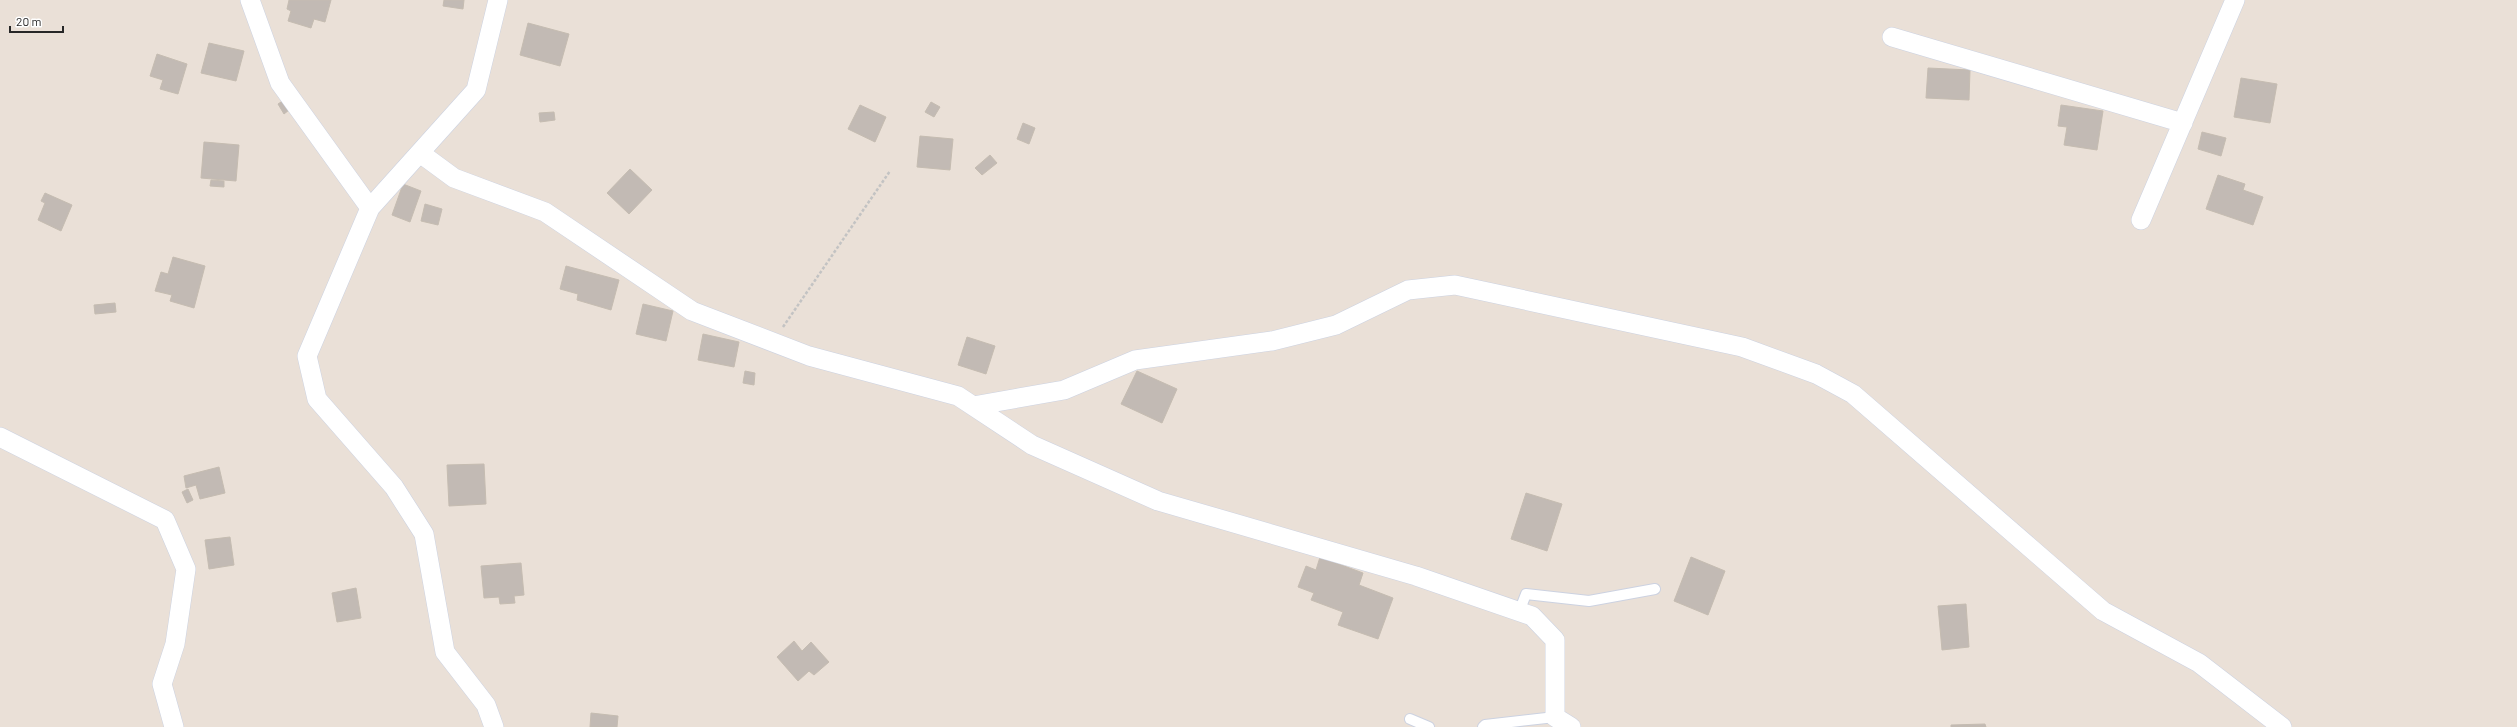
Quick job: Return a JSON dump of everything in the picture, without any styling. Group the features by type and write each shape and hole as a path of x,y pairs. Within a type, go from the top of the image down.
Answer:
{"street":[{"path":"250,0 280,83 370,208"},
{"path":"494,727 486,705 445,652 424,534 394,487 317,399 307,356 370,208 476,90 498,0"},
{"path":"2141,220 2184,123 2235,0"},
{"path":"1892,37 2184,123"},
{"path":"420,152 454,178 545,212 692,311 809,356 958,396 1032,445 1158,501 1416,576 1532,616 1555,640 1555,717 1571,727"},
{"path":"973,406 1064,390 1135,360 1272,340 1328,326 1408,290 1455,285 1742,347 1816,374 1853,394 2103,611 2199,663 2282,727"},
{"path":"0,437 165,520 186,569 175,644 162,684 174,727"}],"lane":[{"path":"1519,612 1526,594 1589,601 1655,589"},
{"path":"1483,727 1486,725 1555,717"},
{"path":"1410,719 1429,727"}],"path":[{"path":"772,342 890,171"}],"building":[{"path":"289,0 331,0 325,22 314,19 311,28 288,21 291,11 287,9"},
{"path":"444,0 464,0 463,9 443,6"},
{"path":"528,23 569,34 560,66 520,55"},
{"path":"209,43 244,51 236,81 201,73"},
{"path":"157,54 187,64 178,94 160,89 163,80 150,76"},
{"path":"1928,68 1970,70 1969,100 1926,98"},
{"path":"2241,78 2277,84 2270,123 2234,117"},
{"path":"284,100 289,110 284,114 278,104"},
{"path":"931,102 940,107 934,117 925,112"},
{"path":"860,105 886,117 875,142 848,129"},
{"path":"2061,105 2103,111 2097,150 2064,145 2067,127 2058,126"},
{"path":"554,112 555,120 540,122 539,113"},
{"path":"1023,123 1035,128 1029,144 1017,139"},
{"path":"2202,132 2226,138 2221,156 2198,149"},
{"path":"920,136 953,139 950,170 917,167"},
{"path":"204,142 239,145 236,181 201,178"},
{"path":"990,155 997,163 982,175 975,168"},
{"path":"630,169 652,190 629,214 607,193"},
{"path":"2218,175 2245,184 2243,190 2263,197 2253,225 2206,209"},
{"path":"211,180 224,181 224,187 210,186"},
{"path":"403,184 421,191 410,222 392,215"},
{"path":"45,193 72,205 61,231 38,220 45,203 41,201"},
{"path":"425,204 442,209 438,225 421,221"},
{"path":"173,257 205,266 194,308 170,301 172,295 155,291 161,272 168,274"},
{"path":"566,266 619,280 611,310 577,300 578,294 560,289"},
{"path":"115,303 116,312 95,314 94,305"},
{"path":"643,304 673,311 666,341 636,334"},
{"path":"703,334 739,342 734,367 698,360"},
{"path":"967,337 995,346 986,374 958,365"},
{"path":"745,371 755,373 754,385 743,383"},
{"path":"1137,371 1177,389 1162,423 1121,404"},
{"path":"484,464 486,504 449,506 447,465"},
{"path":"219,467 225,493 200,499 196,485 186,488 184,476"},
{"path":"188,489 193,500 187,503 182,492"},
{"path":"1526,493 1562,504 1547,551 1511,539"},
{"path":"230,537 234,565 209,569 205,540"},
{"path":"1320,557 1363,573 1359,585 1393,598 1378,639 1338,625 1343,612 1311,600 1314,593 1298,587 1306,566 1316,570"},
{"path":"1691,557 1725,571 1708,615 1674,601"},
{"path":"521,563 524,595 514,596 515,603 500,604 499,597 484,598 481,566"},
{"path":"356,588 361,618 337,622 332,593"},
{"path":"1966,604 1969,647 1942,650 1938,606"},
{"path":"794,641 802,651 811,642 829,662 814,675 809,671 798,681 777,657"},
{"path":"591,713 618,716 617,727 590,727"},
{"path":"1985,724 1986,727 1951,727 1951,725"}]}
